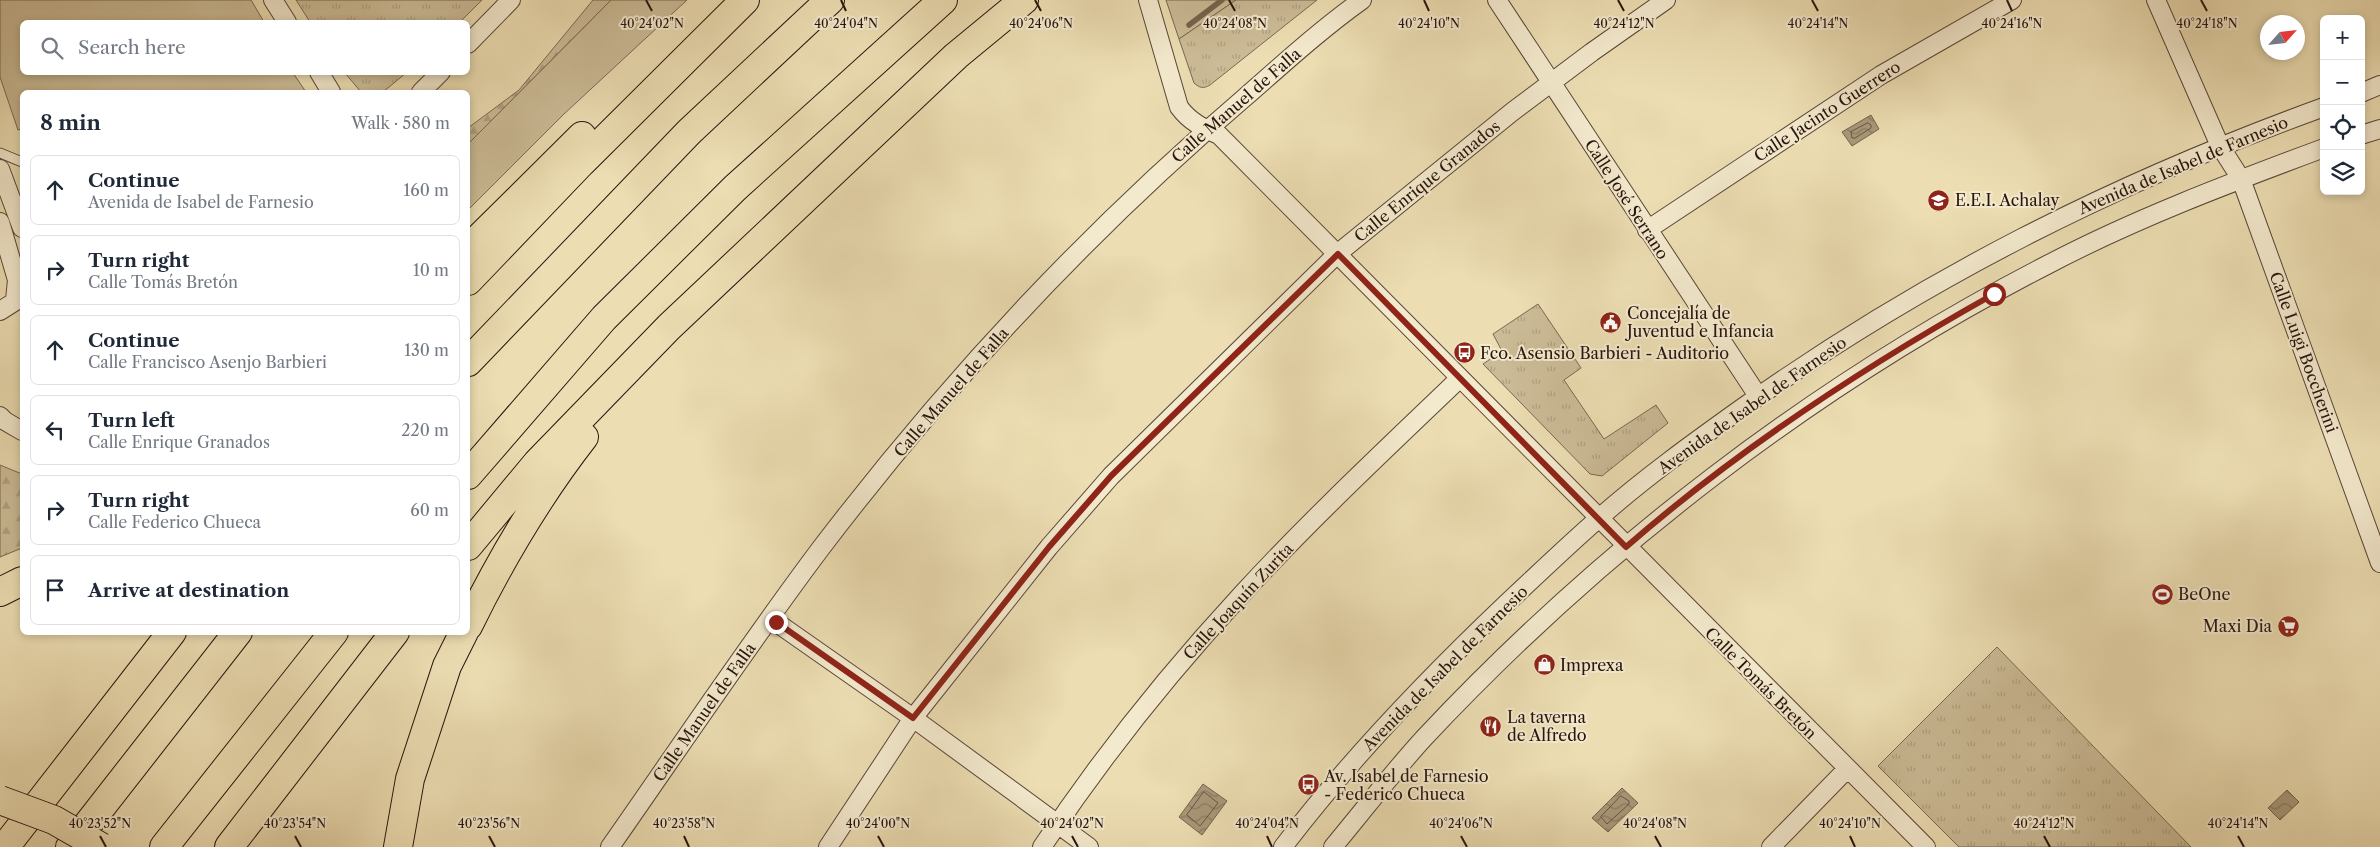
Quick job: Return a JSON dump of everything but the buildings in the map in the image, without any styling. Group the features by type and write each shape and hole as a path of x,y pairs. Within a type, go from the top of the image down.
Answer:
{"highway":[{"path":"470,247 608,110 730,0"},
{"path":"470,279 581,163 746,0"},
{"path":"470,360 689,132 830,0"},
{"path":"470,473 604,318 735,188 942,0"},
{"path":"470,544 538,463 670,327 956,56 1024,0"},
{"path":"470,622 500,562 553,476 670,327"},
{"path":"0,592 20,582"},
{"path":"5,847 170,635"},
{"path":"70,847 236,635"},
{"path":"164,847 332,635"},
{"path":"229,847 392,635"},
{"path":"398,847 410,779 448,666 463,635"},
{"path":"0,800 54,820 101,847"}],"street":[{"path":"273,0 286,20"},
{"path":"470,42 511,0"},
{"name":"Calle Tomás Bretón","path":"1148,0 1179,107 1194,123 1219,135 1926,847"},
{"name":"Calle Manuel de Falla","path":"610,847 770,618 823,546 939,403 1042,289 1110,219 1207,129 1335,20 1362,0"},
{"name":"Calle José Serrano","path":"1497,0 1758,396"},
{"name":"Calle Enrique Granados","path":"828,847 913,718 1049,547 1111,476 1338,254 1550,83 1666,0"},
{"name":"Calle Jacinto Guerrero","path":"1647,230 1764,150 1881,76 2012,0"},
{"name":"Calle Luigi Boccherini","path":"2156,0 2220,146 2241,179 2380,563"},
{"path":"321,75 330,90"},
{"path":"423,90 437,75"},
{"path":"2365,91 2380,85"},
{"name":"Avenida de Isabel de Farnesio","path":"1283,847 1321,798 1394,715 1464,644 1598,518 1704,434 1823,352 1927,288 2032,231 2124,186 2220,146 2320,108"},
{"path":"2365,134 2380,129"},
{"name":"Avenida de Isabel de Farnesio","path":"1333,847 1422,741 1481,680 1587,578 1664,513 1749,451 1846,383 1946,321 2046,265 2139,222 2241,179 2320,149"},
{"path":"0,169 20,223"},
{"path":"0,222 17,280 18,298 0,311"},
{"name":"Calle Joaquín Zurita","path":"1042,847 1119,741 1183,661 1242,594 1304,530 1460,378"},
{"path":"0,416 20,430"},
{"path":"770,618 913,718 1089,847"},
{"path":"1771,847 1847,768"}],"lane":[{"path":"0,153 20,161"}],"green space":[{"path":"0,0 251,0 263,20 20,20 20,75 294,75 305,90 20,90 20,130 18,130 0,77"},
{"path":"296,0 482,0 462,20 309,20"},
{"path":"593,0 611,0 470,142 470,127 519,90"},
{"path":"611,0 687,0 564,114 470,208 470,142"},
{"path":"1166,0 1236,0 1179,39"},
{"path":"1236,0 1317,0 1210,85 1200,87 1194,83 1179,39"},
{"path":"347,75 404,75 385,90 359,90"},
{"path":"1538,304 1581,368 1564,380 1604,439 1656,405 1668,423 1602,476 1590,474 1483,364 1502,351 1493,334"},
{"path":"0,465 20,473 20,549 0,557"},
{"path":"1997,647 2191,847 1959,847 1878,766"}],"water":[{"path":"1871,115 1879,129 1852,146 1842,132"},
{"path":"1203,784 1227,801 1202,835 1179,817"},
{"path":"1622,788 1638,803 1608,832 1592,818"},
{"path":"2287,790 2299,802 2280,820 2268,808"}],"waterway":[{"path":"1189,25 1222,0"}],"place":[{"name":"E.E.I. Achalay","path":"1939,200"},
{"name":"Concejalía de Juventud e Infancia","path":"1611,322"},
{"name":"Fco. Asensio Barbieri - Auditorio","path":"1464,353"},
{"name":"BeOne","path":"2162,594"},
{"name":"Maxi Dia","path":"2288,626"},
{"name":"Imprexa","path":"1544,665"},
{"name":"La taverna de Alfredo","path":"1491,726"},
{"name":"Av. Isabel de Farnesio - Federico Chueca","path":"1308,785"}],"route":[{"path":"776,622 913,718 1049,547 1111,476 1338,254 1626,547 1664,513 1846,383 1946,321 1994,294"}]}
